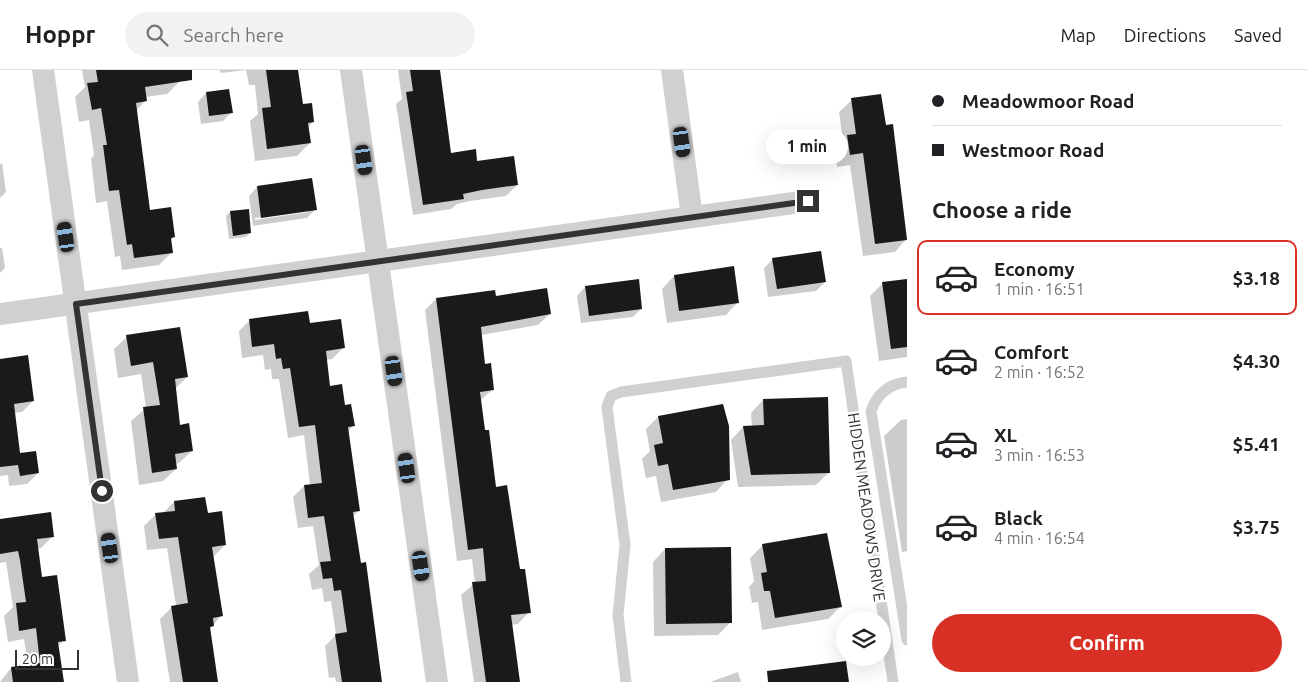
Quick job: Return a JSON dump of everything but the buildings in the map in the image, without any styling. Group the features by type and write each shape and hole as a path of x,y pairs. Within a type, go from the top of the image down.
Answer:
{"street":[{"path":"42,70 128,682"},
{"path":"351,70 437,682"},
{"path":"672,70 692,217"},
{"path":"0,314 808,201"}],"lane":[{"name":"HIDDEN MEADOWS DRIVE","path":"626,682 618,615 625,545 607,407 608,400 611,396 621,392 846,361 893,682"},
{"path":"907,382 889,387 881,392 871,410 903,584 907,640"}],"route":[{"path":"102,491 76,304 808,201"}]}
